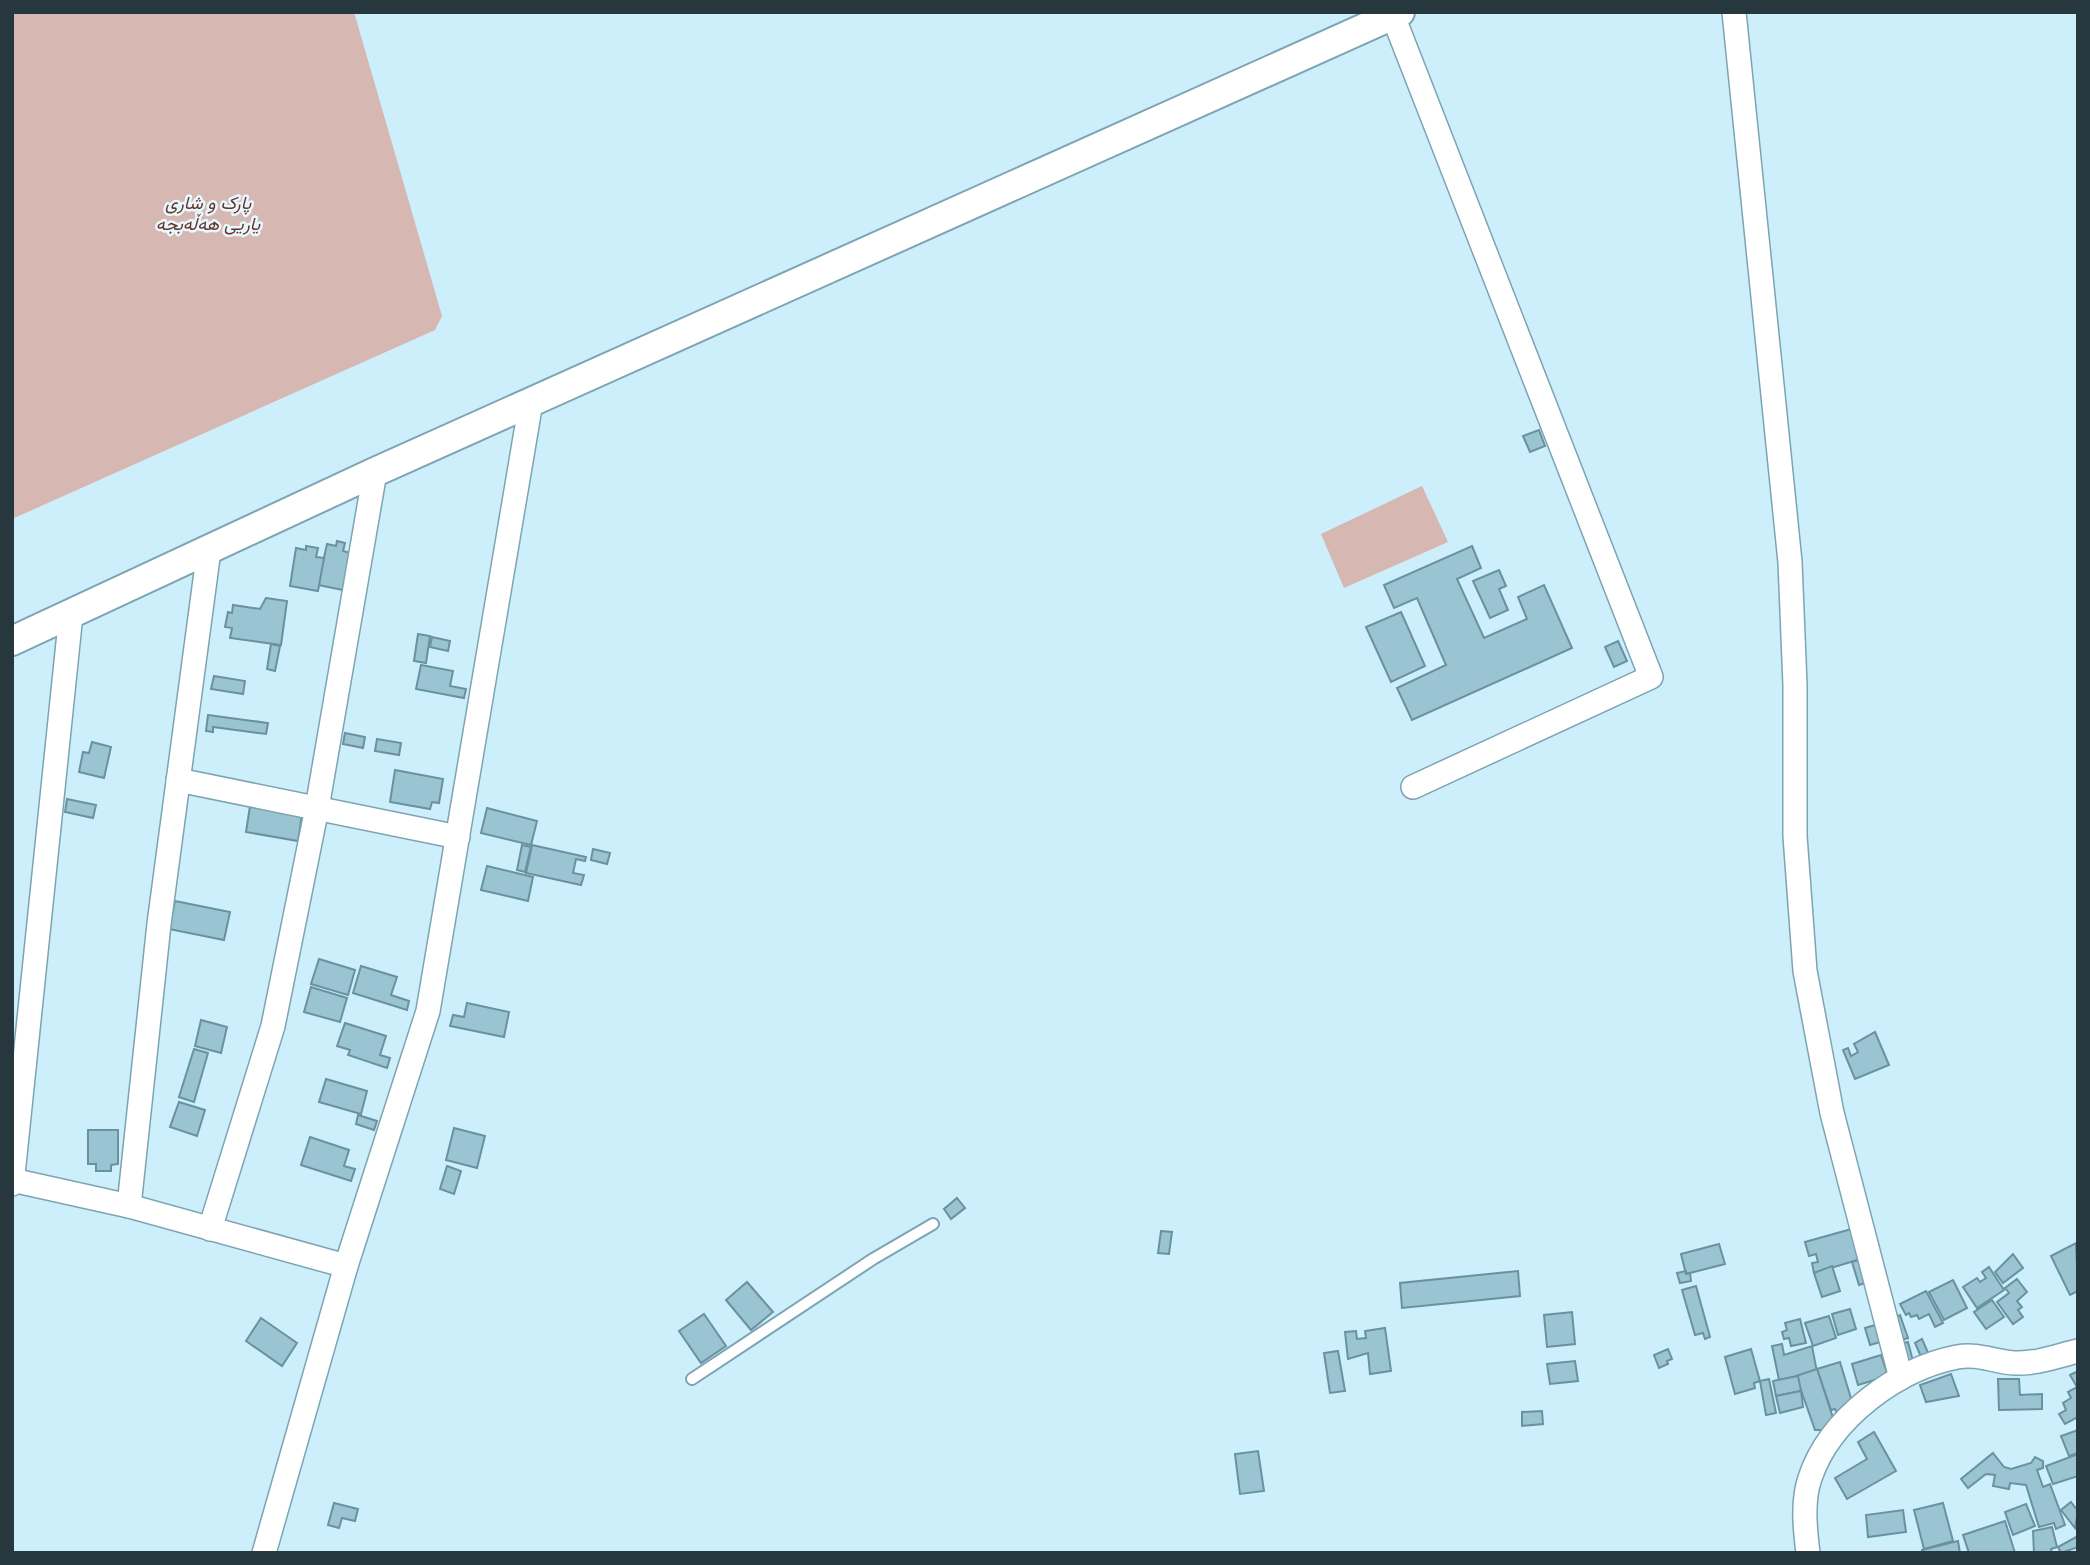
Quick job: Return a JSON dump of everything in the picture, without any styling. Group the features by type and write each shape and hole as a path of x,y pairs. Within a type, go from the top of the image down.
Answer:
{"street":[{"path":"1734,12 1790,562 1795,685 1796,836 1805,971 1832,1113 1901,1378"},
{"path":"12,641 375,472 1396,14 1651,677 1413,787"},
{"path":"264,1553 346,1266 428,1011 531,402"},
{"path":"210,1229 273,1026 317,808 375,472"},
{"path":"128,1206 178,780 209,550"},
{"path":"71,614 12,1181 128,1206 346,1266"},
{"path":"178,780 458,837"},
{"path":"1808,1553 1805,1507 1810,1479 1828,1441 1860,1408 1901,1378 1957,1357 1979,1355 2012,1363 2032,1363 2078,1351"}],"lane":[{"path":"692,1379 873,1259 933,1224"}],"green space":[{"name":"پارک و شاری یاریی ھەڵەبجە","path":"12,12 354,12 442,316 435,330 12,519"},
{"path":"1422,486 1448,542 1344,588 1321,534"}],"building":[{"path":"1539,430 1545,446 1530,452 1523,436"},
{"path":"337,541 345,543 343,551 351,553 343,590 318,585 327,544 336,546"},
{"path":"306,546 318,548 316,557 324,558 318,591 290,586 296,548 306,550"},
{"path":"1472,546 1481,568 1457,579 1484,638 1527,619 1518,597 1544,585 1572,648 1412,720 1397,688 1446,665 1417,598 1394,608 1384,585"},
{"path":"1499,570 1506,586 1499,589 1508,610 1490,618 1473,581"},
{"path":"266,598 287,601 281,645 230,638 232,628 225,627 228,612 232,613 233,605 260,609"},
{"path":"1401,612 1425,666 1391,682 1366,627"},
{"path":"418,634 430,636 426,663 414,661"},
{"path":"432,637 450,641 448,651 430,647"},
{"path":"1618,641 1627,661 1614,667 1605,647"},
{"path":"271,644 280,646 275,671 267,669"},
{"path":"421,665 453,671 450,686 466,689 464,698 416,689"},
{"path":"214,676 245,681 243,694 211,689"},
{"path":"208,715 268,723 266,734 213,727 213,732 206,731"},
{"path":"345,733 365,737 363,748 343,744"},
{"path":"377,739 401,743 399,755 375,751"},
{"path":"92,742 111,747 104,778 79,772 83,752 89,753"},
{"path":"395,770 443,779 439,803 432,802 430,809 390,802"},
{"path":"67,799 96,805 93,818 65,812"},
{"path":"250,806 302,815 298,841 246,832"},
{"path":"487,808 537,821 531,845 481,833"},
{"path":"522,845 531,847 525,872 517,870"},
{"path":"532,845 586,857 585,861 576,859 573,873 584,875 581,885 526,873"},
{"path":"593,849 610,853 607,864 591,860"},
{"path":"487,866 533,877 528,901 481,890"},
{"path":"175,901 230,912 224,940 169,929"},
{"path":"319,959 355,970 348,995 311,984"},
{"path":"361,966 397,977 391,995 409,1001 407,1010 353,993"},
{"path":"311,987 347,998 340,1022 304,1012"},
{"path":"467,1003 509,1012 504,1037 450,1026 453,1015 464,1017"},
{"path":"201,1020 227,1027 221,1053 195,1046"},
{"path":"345,1023 386,1036 380,1055 390,1058 387,1068 348,1055 350,1050 337,1046"},
{"path":"1875,1032 1889,1065 1855,1079 1843,1050 1848,1048 1851,1056 1858,1052 1854,1044"},
{"path":"194,1049 208,1053 194,1102 179,1097"},
{"path":"326,1079 367,1091 361,1114 319,1102"},
{"path":"179,1102 205,1110 197,1136 170,1127"},
{"path":"358,1115 377,1121 374,1130 356,1124"},
{"path":"454,1128 485,1136 477,1168 446,1160"},
{"path":"88,1130 118,1130 118,1164 111,1165 111,1171 96,1171 96,1164 88,1164"},
{"path":"310,1137 349,1150 344,1166 355,1169 351,1181 301,1165"},
{"path":"447,1166 461,1171 454,1194 440,1189"},
{"path":"957,1198 965,1208 951,1219 944,1209"},
{"path":"1855,1228 1864,1258 1814,1273 1812,1263 1818,1262 1816,1254 1809,1256 1805,1242"},
{"path":"1161,1231 1172,1232 1169,1254 1158,1253"},
{"path":"2076,1243 2078,1291 2070,1295 2051,1256"},
{"path":"1719,1244 1725,1264 1686,1274 1681,1254"},
{"path":"2013,1254 2023,1268 2003,1283 1995,1272"},
{"path":"1864,1258 1871,1281 1859,1285 1852,1262"},
{"path":"1832,1266 1840,1291 1822,1297 1814,1273"},
{"path":"1989,1267 2004,1290 1977,1308 1963,1287 1977,1278 1980,1282 1986,1278 1982,1272"},
{"path":"1518,1271 1520,1296 1402,1308 1400,1283"},
{"path":"1686,1271 1686,1274 1690,1273 1691,1281 1680,1283 1677,1273"},
{"path":"2017,1279 2027,1292 2017,1301 2022,1307 2018,1310 2023,1317 2013,1324 1997,1302 2009,1293 2005,1288"},
{"path":"1953,1280 1967,1308 1944,1320 1929,1292"},
{"path":"747,1282 773,1312 751,1330 726,1300"},
{"path":"1696,1286 1710,1337 1705,1339 1703,1333 1695,1335 1682,1290"},
{"path":"1926,1291 1943,1323 1935,1327 1929,1314 1919,1319 1917,1315 1911,1317 1909,1313 1906,1315 1900,1304"},
{"path":"1992,1300 2004,1317 1986,1329 1974,1312"},
{"path":"1850,1309 1856,1329 1838,1335 1832,1314"},
{"path":"1572,1312 1575,1344 1547,1347 1544,1315"},
{"path":"704,1314 726,1346 701,1363 679,1331"},
{"path":"1900,1315 1908,1338 1898,1341 1890,1319"},
{"path":"1829,1316 1836,1338 1813,1346 1805,1323"},
{"path":"261,1318 297,1343 282,1366 246,1341"},
{"path":"1800,1319 1806,1343 1791,1346 1789,1338 1784,1339 1782,1332 1787,1330 1785,1323"},
{"path":"1875,1325 1880,1342 1870,1345 1865,1328"},
{"path":"1385,1328 1391,1371 1370,1374 1368,1353 1348,1359 1345,1332 1356,1331 1357,1339 1366,1338 1365,1331"},
{"path":"1922,1339 1929,1355 1922,1359 1915,1343"},
{"path":"1908,1342 1913,1361 1904,1363 1900,1344"},
{"path":"1782,1344 1784,1355 1812,1346 1817,1372 1779,1380 1772,1346"},
{"path":"1668,1349 1672,1359 1659,1368 1654,1355"},
{"path":"1751,1349 1760,1381 1754,1383 1755,1388 1735,1394 1725,1357"},
{"path":"1338,1351 1345,1391 1330,1393 1324,1353"},
{"path":"1881,1355 1888,1376 1858,1385 1852,1364"},
{"path":"1575,1361 1578,1381 1550,1384 1547,1364"},
{"path":"1840,1362 1853,1405 1838,1415 1835,1409 1831,1410 1817,1369"},
{"path":"1817,1369 1835,1424 1823,1436 1820,1430 1815,1430 1796,1376"},
{"path":"2078,1371 2078,1417 2065,1424 2059,1414 2066,1410 2063,1403 2071,1398 2068,1392 2077,1387 2070,1375"},
{"path":"1951,1374 1959,1396 1926,1402 1920,1385"},
{"path":"1798,1376 1801,1391 1776,1396 1773,1381"},
{"path":"1769,1379 1776,1413 1766,1415 1760,1381"},
{"path":"1998,1379 2019,1379 2020,1395 2042,1394 2042,1409 1999,1410"},
{"path":"1801,1391 1803,1407 1780,1413 1776,1396"},
{"path":"1542,1411 1543,1424 1522,1426 1522,1412"},
{"path":"2078,1430 2078,1453 2069,1456 2061,1436"},
{"path":"1874,1432 1896,1471 1847,1499 1835,1478 1867,1459 1858,1442"},
{"path":"1258,1451 1264,1491 1240,1494 1235,1454"},
{"path":"1993,1453 2004,1467 2011,1469 2031,1463 2035,1457 2043,1461 2043,1468 2037,1470 2043,1487 2050,1484 2065,1525 2056,1529 2054,1523 2039,1527 2026,1485 2010,1483 2009,1489 1993,1486 1995,1475 1986,1474 1968,1488 1961,1479"},
{"path":"2078,1454 2078,1476 2053,1484 2046,1466"},
{"path":"2071,1502 2078,1511 2075,1528 2061,1510"},
{"path":"334,1503 358,1509 355,1521 342,1518 339,1528 328,1525"},
{"path":"1943,1503 1953,1541 1924,1549 1914,1510"},
{"path":"2026,1504 2035,1526 2013,1535 2005,1512"},
{"path":"1903,1510 1906,1532 1868,1537 1866,1515"},
{"path":"2005,1521 2015,1553 1969,1553 1963,1535"},
{"path":"2052,1527 2057,1547 2051,1549 2052,1553 2034,1553 2033,1531"},
{"path":"2078,1536 2078,1547 2061,1553 2058,1547"},
{"path":"1958,1541 1960,1553 1923,1553 1922,1550"}]}
